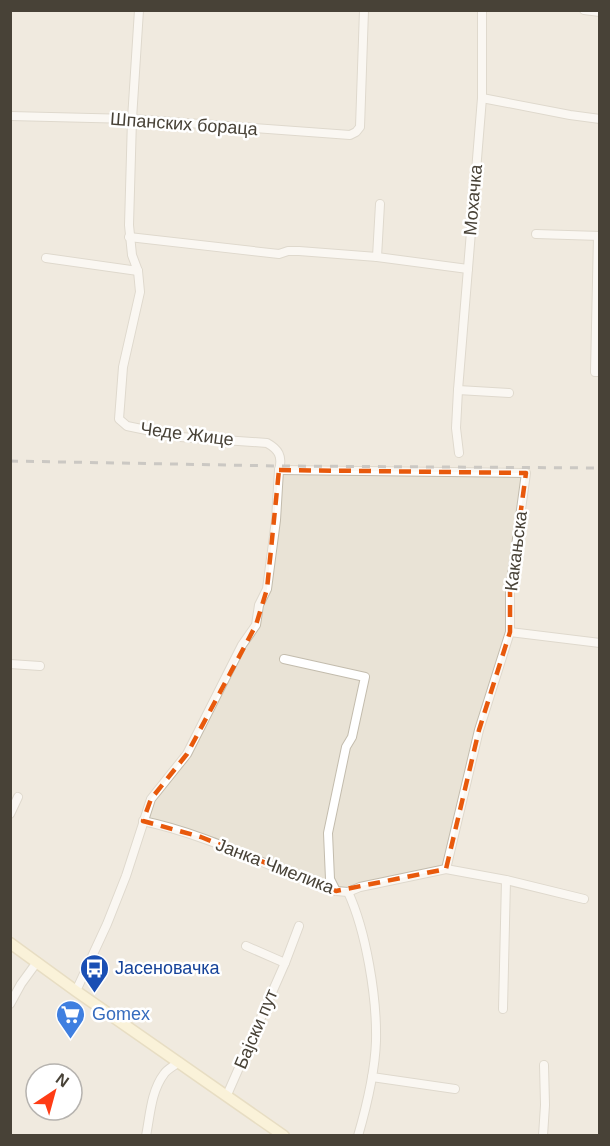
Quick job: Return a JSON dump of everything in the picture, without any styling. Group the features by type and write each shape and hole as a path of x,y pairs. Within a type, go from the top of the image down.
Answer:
{"street":[{"name":"Чеде Жице","path":"139,10 129,178 129,237 138,271 140,292 123,367 119,420 127,426 180,437 267,443 275,447 279,453 279,470"},
{"name":"Шпанских бораца","path":"10,116 132,119 350,135 360,127 364,10"},
{"name":"Мохачка","path":"459,453 456,428 458,390 482,98 482,10"},
{"path":"584,10 600,12"},
{"path":"482,98 600,119"},
{"path":"377,257 380,204"},
{"path":"536,234 599,236 597,372"},
{"path":"129,237 279,254 299,251 377,257 468,269"},
{"path":"46,258 138,271"},
{"path":"458,390 509,393"},
{"path":"76,991 126,876 152,799 187,754 242,645 256,626 259,605 267,589 276,520 279,470"},
{"name":"Какањска","path":"279,470 526,473 510,590 510,632 479,729 446,869"},
{"path":"510,632 600,643"},
{"path":"284,659 365,677 352,737 346,747 328,833 330,879 336,891"},
{"path":"338,672 341,661"},
{"path":"10,664 40,666"},
{"path":"10,814 18,797"},
{"name":"Јанка Чмелика","path":"143,821 201,837 336,891 348,892 360,886 446,869 506,880 584,899"},
{"path":"503,1009 506,880"},
{"path":"348,892 365,948 373,991 376,1040 372,1077 358,1136"},
{"name":"Бајски пут","path":"227,1095 299,926"},
{"path":"10,943 284,1136"},
{"path":"246,946 285,963"},
{"path":"10,1004 37,962"},
{"path":"146,1136 154,1097 164,1073 166,1053"},
{"path":"164,1073 179,1062"},
{"path":"543,1136 544,1065"},
{"path":"372,1077 455,1089"}],"highlighted area":[{"path":"279,470 526,473 510,590 510,632 479,730 446,869 336,891 201,837 143,821 151,799 187,754 256,625 267,589"}],"shaded area":[{"path":"10,11 599,11 599,1135 11,1135"}],"railway":[{"path":"10,461 600,468"}],"place":[{"name":"Јасеновачка","path":"94,994"},
{"name":"Gomex","path":"71,1040"}]}
